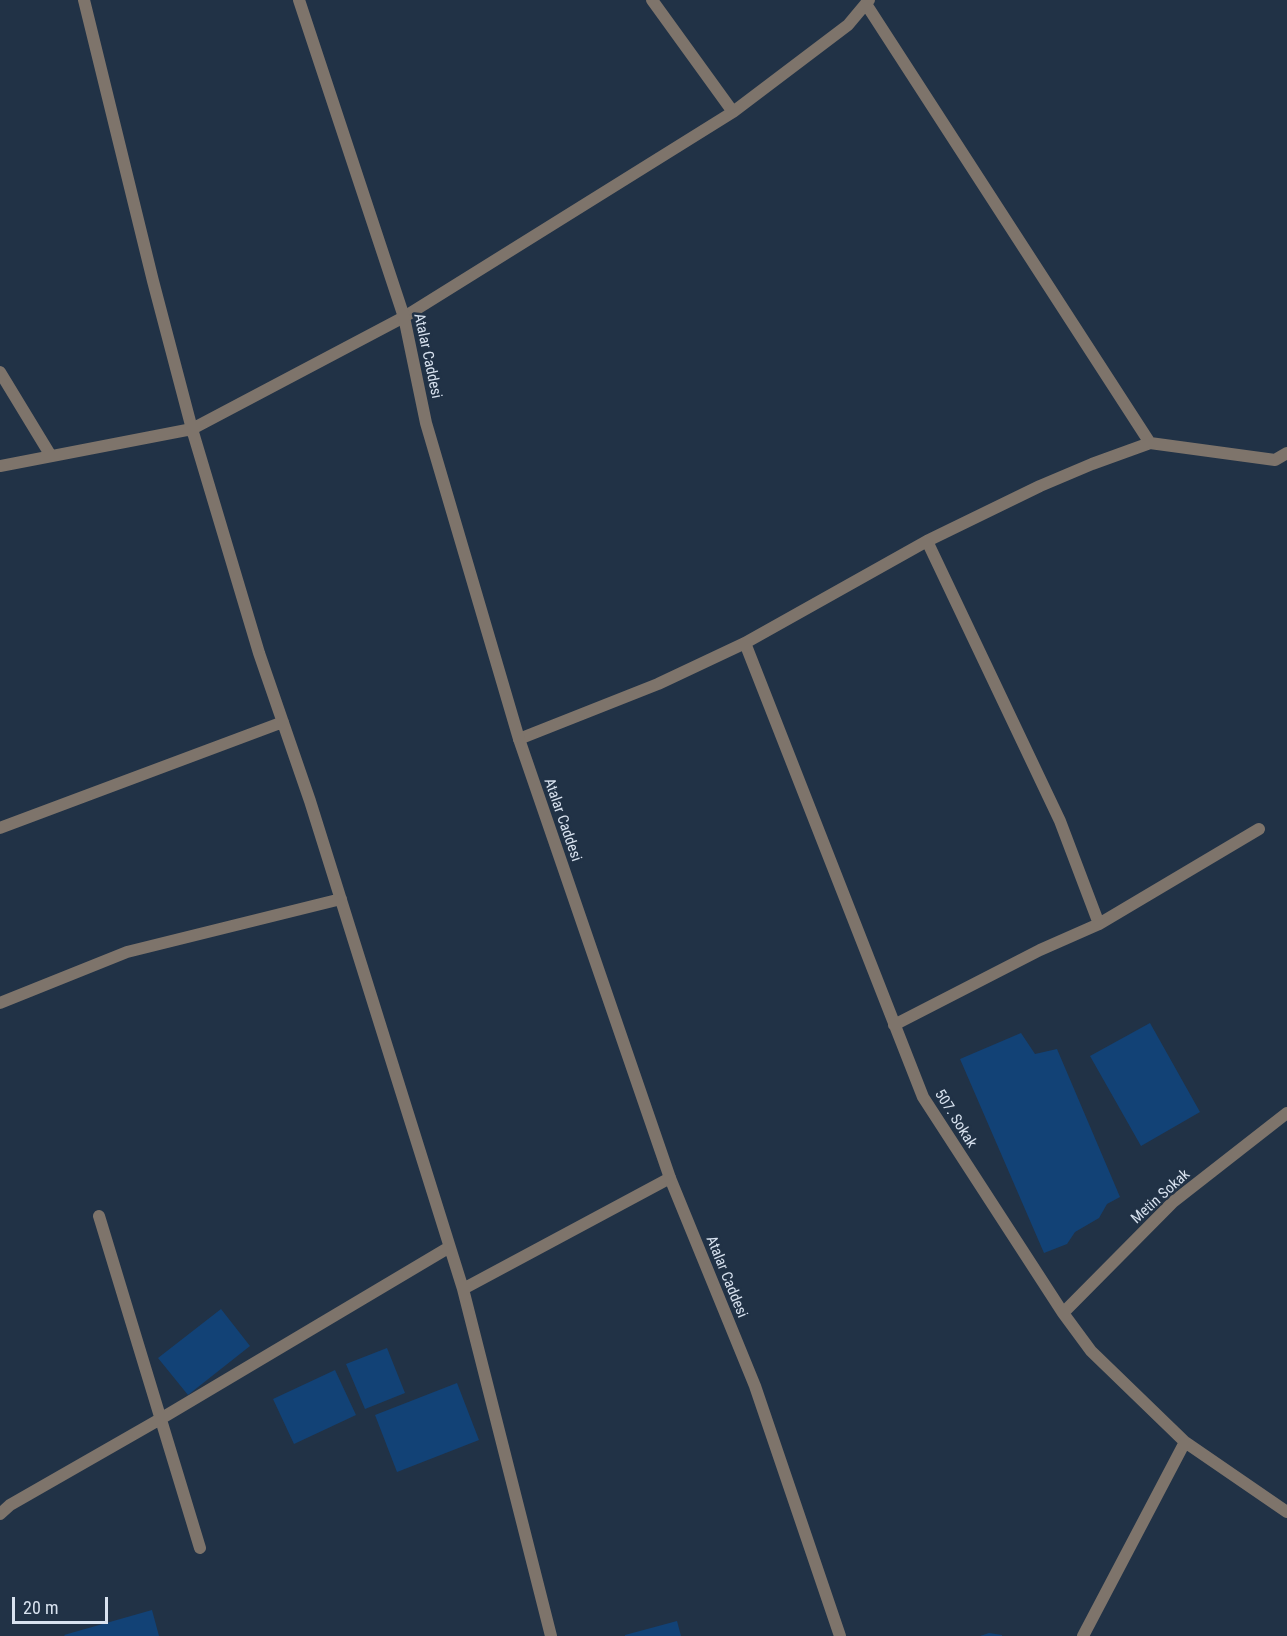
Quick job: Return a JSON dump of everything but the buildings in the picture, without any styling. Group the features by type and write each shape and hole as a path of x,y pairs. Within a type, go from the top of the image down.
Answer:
{"street":[{"path":"84,0 192,429 259,653 341,899 448,1248 463,1289 551,1636"},
{"name":"Atalar Caddesi","path":"299,0 404,317 426,423 519,739 670,1179 755,1386 840,1636"},
{"path":"652,0 733,112"},
{"path":"0,466 192,429 404,317 733,112 848,25 867,2 1150,443"},
{"path":"0,372 51,456"},
{"path":"519,739 658,684 745,643 927,541 1040,486 1150,443 1275,460 1287,453"},
{"path":"927,541 1060,821 1099,924"},
{"name":"507. Sokak","path":"745,643 923,1097 1063,1312 1091,1351 1185,1442 1287,1512"},
{"path":"0,828 283,722"},
{"path":"894,1025 1040,950 1099,924 1259,829"},
{"path":"0,1003 127,952 341,899"},
{"name":"Metin Sokak","path":"1063,1312 1173,1202 1287,1113"},
{"path":"463,1289 670,1179"},
{"path":"99,1216 200,1548"},
{"path":"0,1514 10,1505 162,1418 448,1248"},
{"path":"1083,1636 1185,1442"}]}
